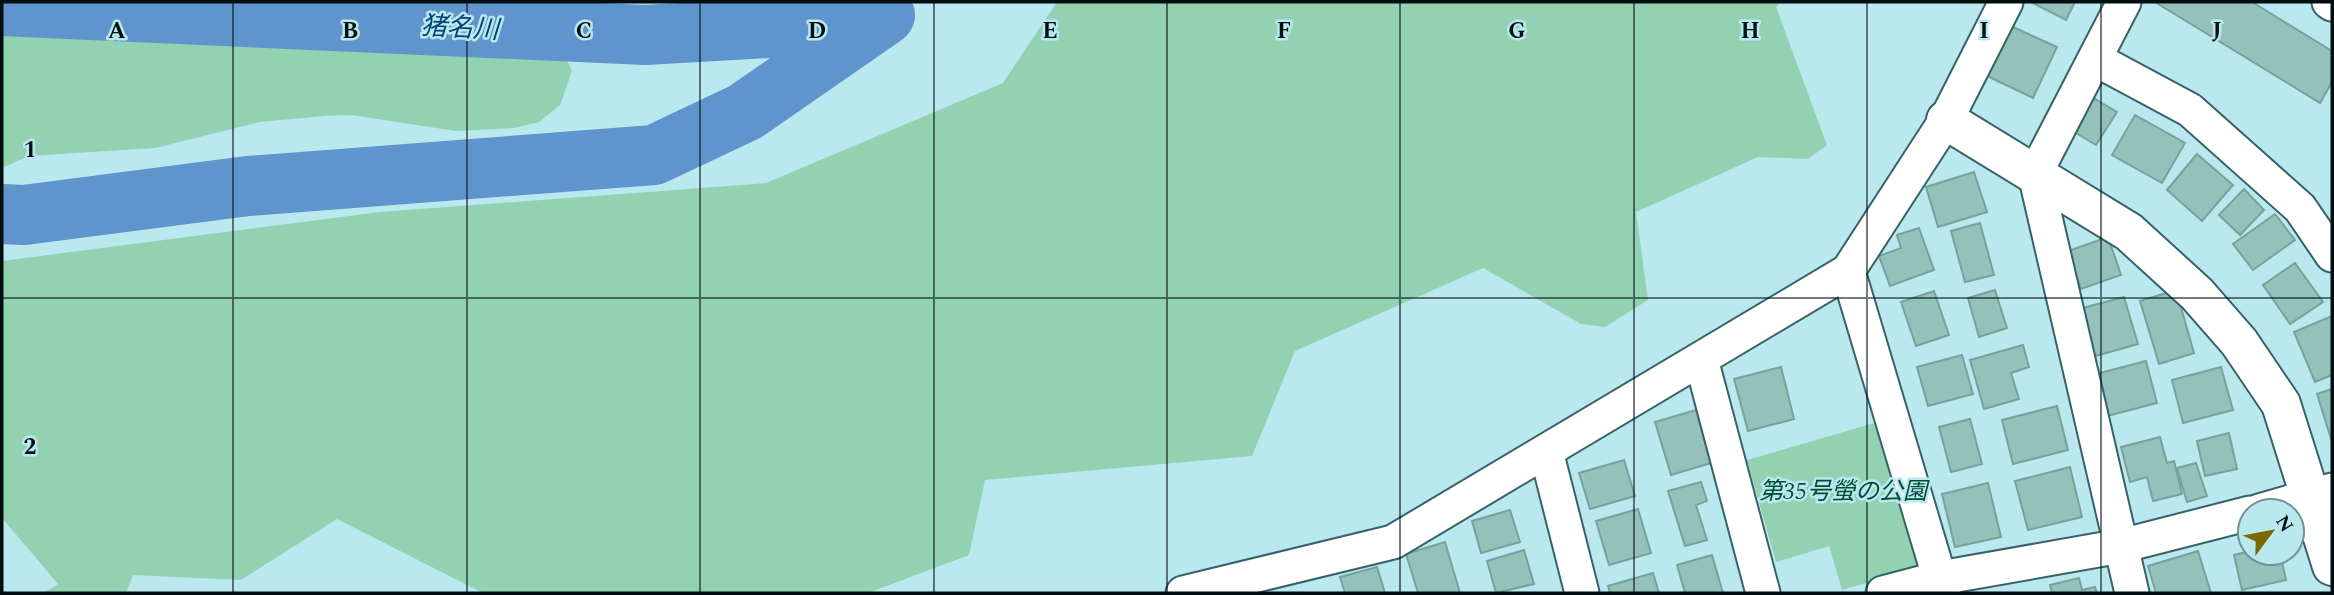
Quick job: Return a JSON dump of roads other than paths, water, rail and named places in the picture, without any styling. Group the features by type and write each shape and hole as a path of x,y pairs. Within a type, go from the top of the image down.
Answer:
{"street":[{"path":"1182,593 1393,542 1848,271 1946,120 2006,2"},
{"path":"2124,2 2035,174 2132,593"},
{"path":"2095,59 2190,110 2300,208 2332,255"},
{"path":"1946,120 2129,232 2197,294 2222,323 2281,404 2323,494 2332,566"},
{"path":"1848,271 1942,586"},
{"path":"1700,359 1763,593"},
{"path":"1546,451 1583,593"},
{"path":"2306,499 2323,494"},
{"path":"1883,593 1942,586 2121,546 2236,517"}],"waterway":[{"name":"猪名川","path":"2,6 645,35 840,24 878,17"},
{"path":"2,214 24,215 248,186 654,155 745,112 885,15"}],"park label":[{"name":"第35号螢の公園","path":"1843,491"}]}
